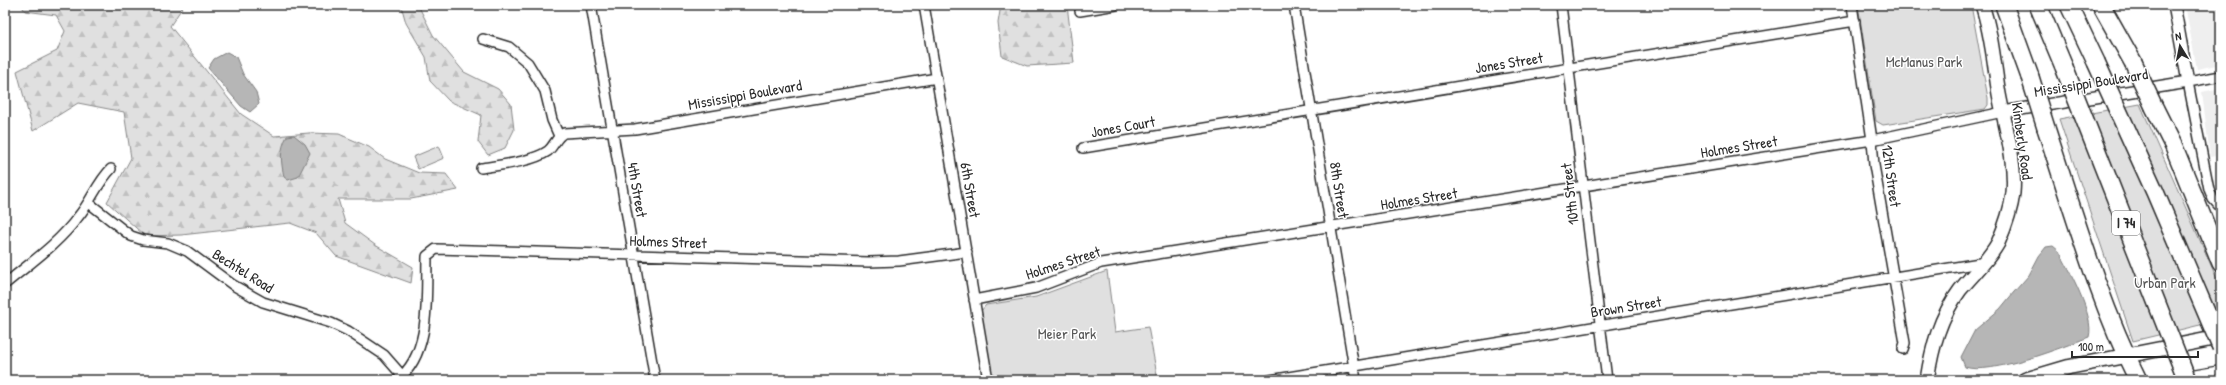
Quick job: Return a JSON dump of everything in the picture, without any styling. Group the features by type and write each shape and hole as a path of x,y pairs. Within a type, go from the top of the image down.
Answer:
{"highway":[{"path":"2004,5 2030,77 2096,282 2126,356 2138,380"},
{"name":"I 74","path":"2038,5 2064,67 2187,380"},
{"name":"I 74","path":"2069,5 2155,192 2221,347"},
{"path":"2101,5 2133,62 2174,147 2221,263"}],"main road":[{"name":"Kimberly Road","path":"1927,380 1931,351 1948,310 1960,291 1986,262 1998,243 2006,224 2013,193 2012,170 2003,112 1990,35 1982,5"},
{"path":"2025,380 2069,367 2221,337"},
{"path":"2181,380 2221,373"}],"street":[{"name":"4th Street","path":"591,5 656,380"},
{"name":"6th Street","path":"924,5 988,380"},
{"path":"1080,11 1116,5"},
{"name":"8th Street","path":"1294,5 1356,380"},
{"name":"10th Street","path":"1561,5 1607,380"},
{"name":"12th Street","path":"1852,5 1872,140 1874,165 1905,343 1903,349"},
{"path":"2174,5 2208,189 2213,199 2221,208"},
{"name":"Jones Street","path":"1168,133 1855,21"},
{"path":"481,168 525,160 548,151 559,136 552,120 545,91 528,63 509,47 483,39"},
{"name":"Mississippi Boulevard","path":"1872,140 2003,112 2221,76"},
{"name":"Mississippi Boulevard","path":"559,136 564,133 635,129 937,78"},
{"name":"Jones Court","path":"1083,148 1168,133"},
{"name":"Holmes Street","path":"974,300 1036,288 1101,263 1872,140"},
{"path":"5,284 61,237 89,203 101,179 111,169"},
{"name":"Bechtel Road","path":"89,203 131,236 143,240 168,243 187,251 233,285 263,302 331,323 348,331 384,355 402,379"},
{"name":"Holmes Street","path":"402,379 417,354 425,325 427,256 436,249 869,262 899,261 967,252"},
{"name":"Brown Street","path":"1270,380 1986,262"}],"shaded area":[{"path":"2185,5 2221,5 2221,64 2197,69"},
{"path":"227,52 236,57 243,74 256,92 259,104 250,112 241,106 208,68 214,59"},
{"path":"2221,88 2221,155 2210,157 2202,92"},
{"path":"294,135 305,144 310,153 298,177 288,180 284,177 282,151 284,141 287,136"},
{"path":"2053,246 2059,251 2080,293 2088,317 2090,328 2089,337 2027,359 2008,364 1991,368 1976,369 1965,367 1961,357 1975,330 2000,309 2029,275 2039,256 2046,247"}],"green space":[{"path":"21,5 184,5 170,26 241,114 274,136 309,133 339,134 369,147 385,159 419,173 446,174 458,190 411,199 338,199 345,223 375,245 413,267 411,283 336,256 316,233 290,223 181,235 145,236 107,202 131,158 124,112 78,103 33,131 17,71 57,51 65,31 56,15 25,11"},
{"path":"401,5 418,5 433,35 464,72 498,89 511,104 514,130 505,148 488,155 478,142 481,115 449,101 430,81 426,57 406,23"},
{"path":"1001,5 1067,5 1074,63 1027,66 1002,56 998,23"},
{"name":"McManus Park","path":"1858,5 1971,5 1988,98 1988,105 1985,109 1883,125 1876,121"},
{"name":"Urban Park","path":"2140,104 2221,288 2221,320 2133,341 2059,119"},
{"path":"439,146 444,158 418,169 413,157"},
{"name":"Meier Park","path":"1107,271 1115,332 1148,327 1158,380 993,380 981,311 986,305 1036,297"}]}
